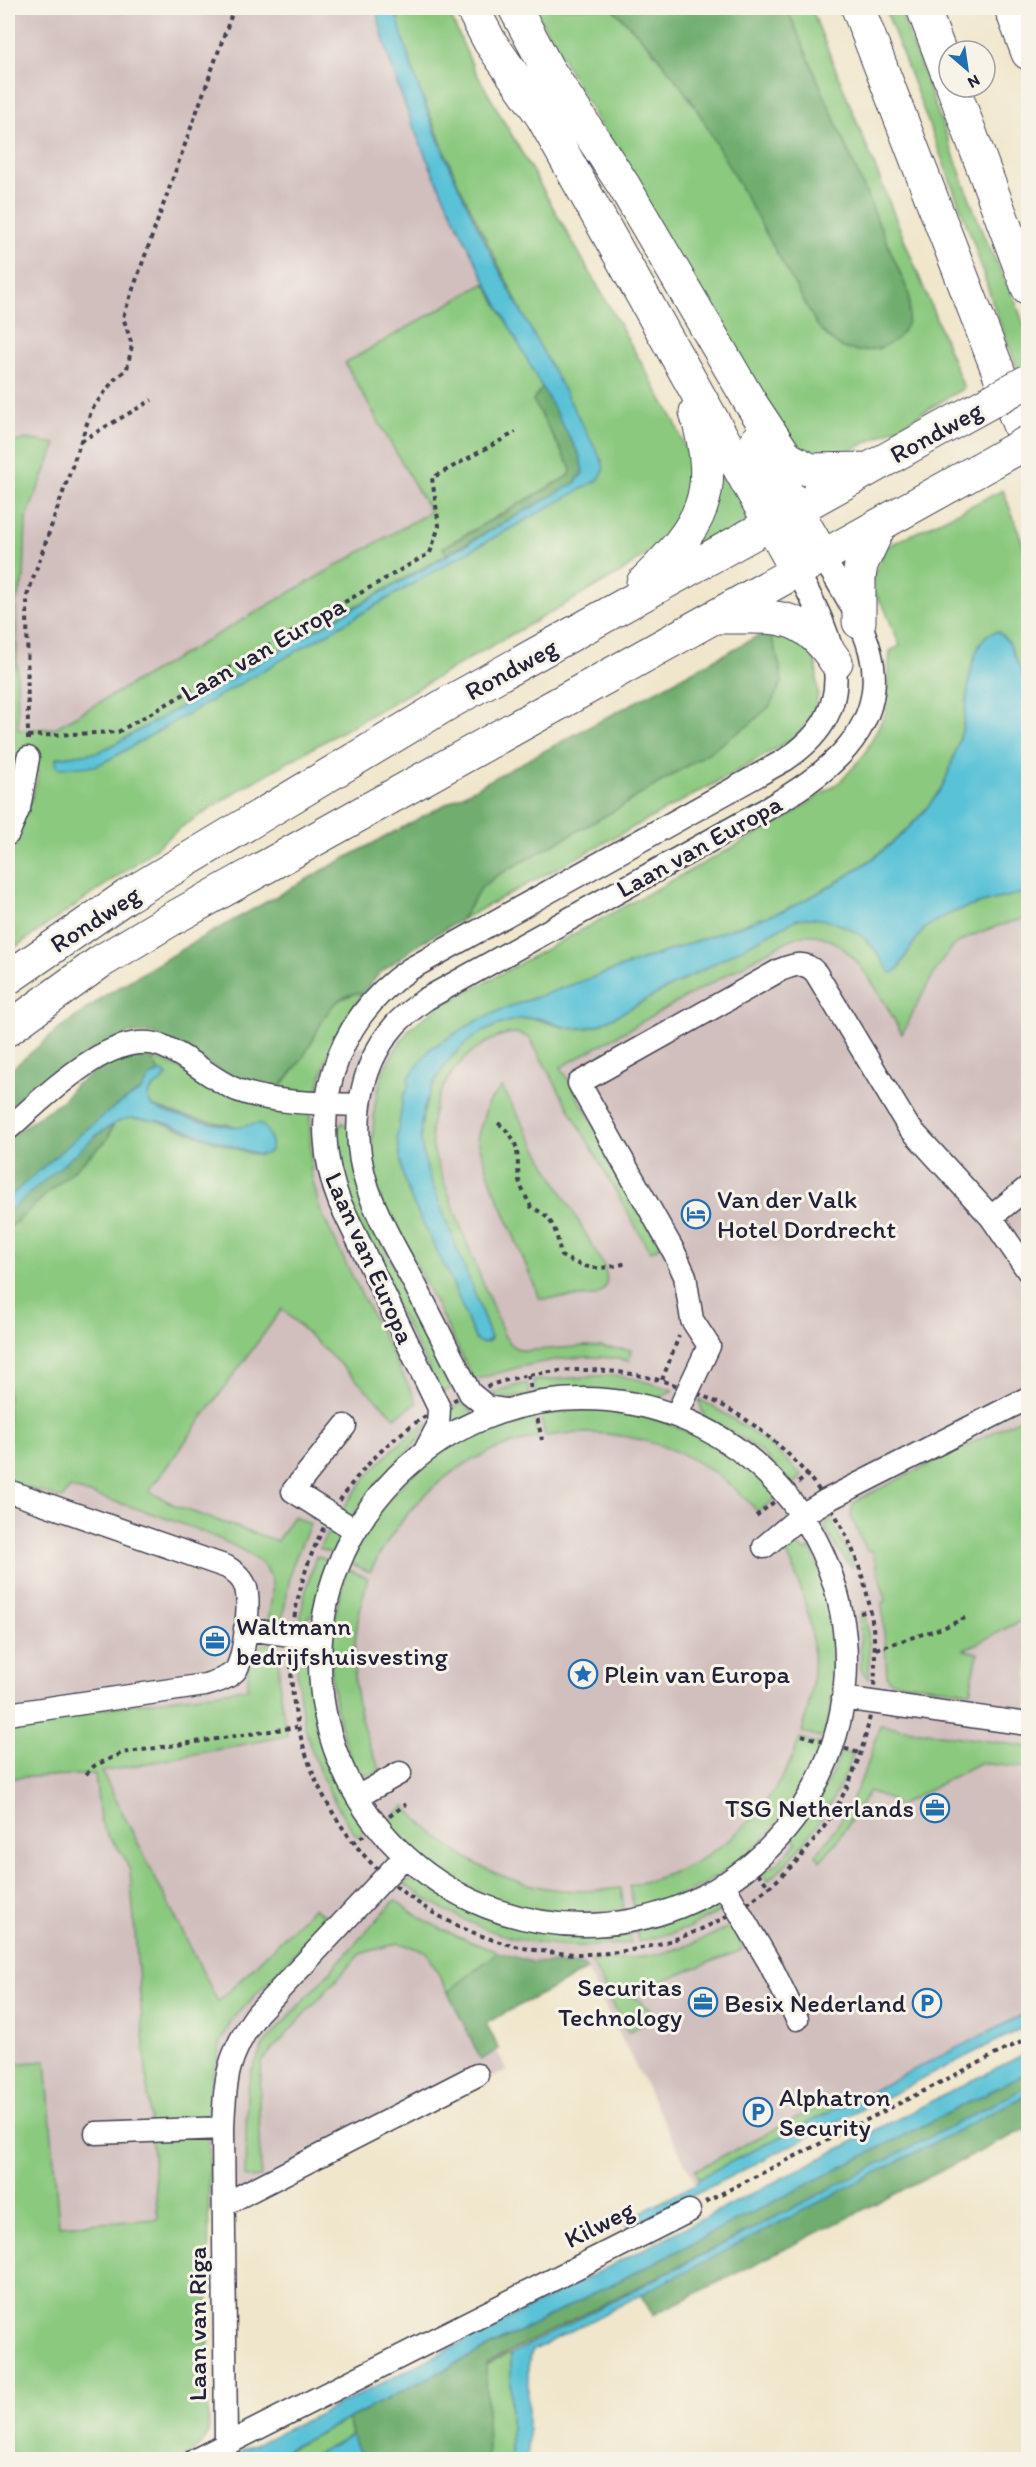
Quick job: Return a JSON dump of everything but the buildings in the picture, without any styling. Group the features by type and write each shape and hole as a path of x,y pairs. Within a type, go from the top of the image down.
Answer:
{"highway":[{"path":"472,8 490,42 542,116 682,367 784,518"},
{"path":"515,8 547,68 632,200 750,402 787,458 802,468 819,471 870,469"},
{"path":"838,8 936,210"},
{"path":"858,8 1029,448"},
{"path":"923,8 937,45"},
{"path":"1011,8 1029,53"},
{"path":"958,99 1029,288"},
{"path":"614,612 674,552 703,504 708,468 705,441 682,367"},
{"name":"Rondweg","path":"8,978 127,896 450,702 1029,381"},
{"path":"750,402 752,432 784,518"},
{"name":"Rondweg","path":"8,1029 62,988 138,938 1029,442"},
{"name":"Laan van Europa","path":"784,518 810,564"},
{"path":"860,622 861,565 880,525"},
{"path":"714,617 789,620 799,623 823,642 836,662"}],"street":[{"name":"Laan van Europa","path":"470,1393 375,1206 365,1178 360,1152 358,1119 375,1056 383,1040 407,1013 447,987 765,810 829,768 855,738 870,705 873,662 860,622 810,564"},
{"name":"Laan van Europa","path":"439,1408 334,1188 329,1173 325,1139 327,1103 333,1074 345,1042 360,1015 383,989 432,956 797,752 814,737 828,713 833,697 836,662 822,618 810,564"},
{"path":"8,834 19,808 28,747"},
{"path":"676,1416 709,1346 696,1329 689,1311 688,1289 681,1265 579,1083 772,974 793,965 804,964 816,973 908,1126 991,1216 1029,1271"},
{"path":"8,1129 92,1061 118,1048 140,1042 172,1050 210,1076 240,1091 276,1099 360,1106"},
{"path":"991,1216 1029,1187"},
{"path":"470,1393 487,1407 507,1410"},
{"path":"764,1547 802,1515 826,1500 1029,1398"},
{"path":"579,1399 616,1401 644,1406 676,1416 714,1433 742,1452 784,1493 802,1515 822,1552 839,1602 846,1649 843,1698 832,1744 813,1788 792,1822 764,1852 723,1884 674,1909 631,1920 597,1924 548,1923 497,1911 473,1901 430,1876 405,1856 377,1825 357,1797 339,1761 328,1728 321,1688 321,1639 333,1579 355,1530 385,1489 424,1452 457,1431 507,1410 534,1404 579,1399"},
{"path":"424,1452 438,1426 439,1408"},
{"path":"345,1426 293,1491 355,1530"},
{"path":"8,1491 227,1567 240,1577 247,1590 243,1653 239,1664 231,1674 216,1682 8,1714"},
{"path":"245,1629 321,1639"},
{"path":"843,1698 1029,1724"},
{"path":"357,1797 400,1773"},
{"name":"Laan van Riga","path":"226,2444 223,2128 227,2076 232,2055 256,2014 405,1856"},
{"path":"723,1884 770,1964 797,2019"},
{"path":"225,2204 477,2075"},
{"path":"96,2133 223,2128"},
{"name":"Kilweg","path":"195,2460 689,2211"}],"path":[{"path":"28,747 27,596 92,409 114,380 127,369 132,345 123,317 234,8"},
{"path":"81,441 152,400"},
{"name":"Laan van Europa","path":"28,747 118,732 430,553 439,526 432,478 516,432"},
{"path":"498,1123 513,1136 518,1149 520,1183 531,1207 545,1213 551,1222 557,1235 561,1256 579,1265 598,1269 628,1263"},
{"path":"662,1380 689,1311"},
{"path":"573,1370 609,1370 662,1380 712,1399 743,1417 772,1439 808,1475 826,1500 856,1558 876,1649 873,1702 852,1774 835,1808 814,1839 790,1867 769,1887 738,1909 697,1931 662,1944 625,1952 588,1955 550,1954 513,1948 479,1936 445,1920 385,1877 353,1843 328,1805 309,1765 297,1727 291,1675 291,1635 311,1551 338,1500 367,1465 392,1440 420,1419 470,1393 528,1375 573,1370"},
{"path":"528,1375 542,1440"},
{"path":"756,1516 808,1475"},
{"path":"860,1613 869,1611"},
{"path":"876,1649 945,1627 967,1617"},
{"path":"87,1774 94,1766 122,1753 297,1727"},
{"path":"802,1735 859,1753"},
{"path":"353,1843 406,1804"},
{"path":"758,1873 769,1887"},
{"path":"689,2211 1029,2038"}],"shaded area":[{"path":"8,8 376,8 405,109 485,283 345,363 430,512 55,729 17,730 16,603 24,578 26,519 56,444 26,439 8,444"},
{"path":"1028,823 1028,2015 696,2184 586,1969 483,2024 507,2070 236,2207 207,2215 211,2434 155,2459 8,2459 8,1212 111,1125 176,1091 638,980"}],"green space":[{"path":"395,8 447,8 473,67 675,422 691,463 687,503 665,540 620,573 239,790 183,826 134,865 8,952 8,848 32,797 39,772 19,765 8,810 8,444 26,439 56,444 26,519 24,578 16,603 18,730 55,728 430,512 345,363 485,283 543,387 533,400 571,469 570,475 443,547 447,554 122,740 99,752 56,758 110,759 473,549 598,480 602,474 458,183 407,59"},
{"path":"534,8 612,8 674,75 707,126 878,349 898,333 904,319 909,294 787,8 811,8 964,388 902,425 849,451 832,458 802,456 721,340"},
{"path":"612,8 787,8 909,294 908,322 901,334 886,345 859,351 834,343 817,325 694,104 653,50"},
{"path":"885,8 899,8 983,234 1016,303 1028,337 1028,397 993,304 973,241"},
{"path":"543,387 580,456 583,472 575,483 447,554 443,548 570,475 571,469 533,400"},
{"path":"717,462 760,518 685,560"},
{"path":"1003,490 1028,557 1028,688 1009,643 987,635 980,644 972,667 962,731 947,776 942,787 911,826 872,859 851,873 785,910 503,1009 471,1024 430,1049 403,1098 403,1176 411,1199 450,1277 476,1341 488,1342 491,1338 429,1176 421,1140 423,1115 432,1089 445,1066 465,1042 492,1028 520,1019 535,1019 572,1029 599,1025 797,919 827,920 847,927 864,938 890,972 895,972 921,933 930,925 956,912 1028,892 1028,918 1001,925 958,943 935,972 902,1034 876,988 851,956 837,944 822,937 806,935 776,947 561,1067 662,1245 650,1252 530,1039 524,1035 507,1034 473,1051 455,1070 441,1093 432,1118 431,1139 461,1229 505,1337 514,1347 524,1351 587,1346 631,1350 629,1361 591,1357 571,1358 510,1369 474,1380 401,1235 381,1201 371,1159 375,1104 384,1068 409,1029 441,1005 788,817 842,780 864,755 885,714 890,651 900,646 884,607 876,595 871,599 868,589 886,547"},
{"path":"770,632 779,632 807,647 816,663 818,695 814,713 797,736 747,766 461,920 481,888 498,875 617,809 750,724 780,667"},
{"path":"770,632 782,682 770,706 750,724 708,753 617,809 498,875 481,888 461,920 419,944 379,974 363,993 351,994 334,1004 305,1054 278,1090 237,1079 154,1034 129,1033 76,1064 8,1117 8,1072 58,1030 106,995 194,942 327,868 756,637"},
{"path":"363,993 335,1039 318,1090 315,1093 278,1090 309,1047 326,1013 338,1001"},
{"path":"129,1057 152,1059 159,1072 154,1074 142,1090 117,1105 81,1134 8,1198 8,1138 63,1100 75,1085 97,1070"},
{"path":"152,1059 163,1061 248,1099 310,1114 311,1174 320,1209 417,1403 395,1417 282,1309 149,1491 178,1507 277,1541 293,1516 310,1524 292,1566 282,1621 268,1620 272,1582 267,1570 255,1558 234,1546 176,1522 70,1488 62,1499 8,1481 8,1229 107,1140 115,1123 124,1118 151,1119 258,1155 271,1150 270,1138 261,1125 240,1127 183,1116 152,1106 148,1099 149,1092 167,1076 159,1072"},
{"path":"502,1087 604,1266 606,1283 603,1290 596,1296 540,1299 493,1186 477,1138 488,1103"},
{"path":"114,1123 107,1140 8,1229 8,1212 66,1159"},
{"path":"342,1123 351,1127 364,1206 453,1387 442,1393 392,1299 362,1234 341,1166 336,1131"},
{"path":"612,1375 636,1379 673,1390 659,1398 598,1390 569,1390 536,1394 533,1381"},
{"path":"527,1383 530,1395 509,1399 489,1393"},
{"path":"699,1399 754,1433 802,1476 793,1485 763,1454 742,1438 704,1417"},
{"path":"463,1403 479,1416 448,1432 448,1410"},
{"path":"594,1409 646,1417 694,1435 739,1461 777,1497 758,1512 736,1490 713,1472 688,1457 634,1438 575,1433 545,1436 540,1414"},
{"path":"533,1415 538,1437 491,1451 466,1464 432,1488 391,1536 370,1572 350,1563 363,1535 380,1510 400,1486 423,1466 448,1448 475,1433 503,1422"},
{"path":"1028,1415 1028,1617 964,1650 978,1653 970,1692 890,1681 887,1676 882,1602 886,1601 872,1550 867,1551 851,1517 853,1504"},
{"path":"429,1421 417,1442 366,1497 344,1530 332,1554 319,1548 341,1511 366,1478 395,1448"},
{"path":"829,1515 854,1566 851,1567 827,1532"},
{"path":"793,1545 806,1551 810,1548 826,1594 831,1618 834,1642 833,1690 824,1738 802,1732 814,1661 809,1618 786,1550"},
{"path":"316,1556 330,1561 313,1614 300,1623 304,1597"},
{"path":"347,1569 368,1578 357,1627 355,1676 362,1723 381,1770 372,1775 356,1773 346,1747 334,1696 332,1647 334,1622"},
{"path":"865,1613 869,1644 869,1679 861,1670 860,1615"},
{"path":"263,1644 278,1645 280,1695 287,1736 102,1772 218,2002 313,1908 328,1918 232,2020 221,2042 209,2090 208,2433 198,2448 182,2459 8,2459 8,2021 11,2064 46,2061 59,2226 158,2219 130,1871 122,1853 108,1836 100,1820 95,1774 8,1778 8,1722 248,1688 248,1660"},
{"path":"296,1647 309,1657 318,1728 330,1767 367,1829 357,1837 329,1792 311,1747 300,1700"},
{"path":"880,1725 1028,1747 1028,1768 979,1763 898,1806 887,1798 869,1791 838,1840 820,1861 816,1855 838,1825 855,1794"},
{"path":"800,1738 822,1744 807,1782 779,1822 763,1840 744,1857 703,1884 658,1903 634,1908 629,1886 664,1876 692,1864 713,1852 750,1820 779,1782"},
{"path":"841,1752 853,1755 838,1791 807,1839 768,1881 762,1874 779,1862 797,1842 792,1836 820,1796"},
{"path":"405,1806 451,1848 502,1876 530,1885 559,1890 589,1891 621,1888 624,1910 584,1914 551,1912 524,1907 472,1889 425,1860 387,1821"},
{"path":"414,1880 467,1909 507,1923 567,1932 630,1930 631,1943 567,1946 510,1937 456,1916 401,1882"},
{"path":"395,1900 419,1917 445,1931 498,1952 448,1992 427,1952 399,1943 360,1954 262,2061 259,2104 261,2177 245,2178 247,2092 252,2070 264,2044"},
{"path":"711,1902 724,1909 686,1929 638,1942 636,1929 677,1918"},
{"path":"733,1925 739,1932 742,1950 630,1993 658,2016 628,2033 591,1961 648,1956 681,1948"},
{"path":"498,1952 532,1962 583,1965 587,1970 486,2023 499,2049 481,2060 448,1992"},
{"path":"1028,2072 1028,2086 994,2106 486,2364 488,2459 362,2459 348,2419"},
{"path":"844,2094 851,2101 699,2178 695,2170"},
{"path":"1028,2094 1028,2134 1025,2129 653,2315 640,2294"},
{"path":"511,2354 511,2459 488,2459 486,2365"},
{"path":"348,2419 352,2435 314,2455 314,2459 269,2460"}],"water":[{"path":"376,8 395,8 412,68 457,184 513,296 602,461 602,473 598,480 473,549 110,759 96,766 57,768 56,758 99,752 122,740 575,483 583,473 580,456 482,275 429,163 398,87"},
{"path":"998,631 1009,643 1028,688 1028,892 971,906 930,925 921,933 898,969 893,973 871,945 856,932 827,920 797,919 599,1025 572,1028 539,1018 510,1021 484,1031 469,1041 443,1069 426,1103 421,1140 429,1176 491,1339 483,1343 476,1341 450,1277 411,1199 403,1176 397,1138 403,1098 409,1085 408,1079 430,1049 471,1024 503,1009 785,910 829,887 872,859 911,826 942,787 962,731 975,655 987,635"},
{"path":"159,1072 167,1076 149,1092 148,1099 152,1106 182,1117 219,1124 239,1127 262,1125 268,1133 271,1150 266,1154 258,1155 160,1121 129,1118 119,1121 98,1134 8,1212 8,1198 81,1134 117,1105 142,1090 150,1077"},
{"path":"1028,2012 1028,2025 629,2228 625,2221 696,2184 699,2178"},
{"path":"1028,2052 1028,2072 269,2459 225,2459 359,2395"},
{"path":"1028,2086 1028,2094 532,2351 528,2367 528,2459 511,2459 511,2354"},
{"path":"352,2435 362,2459 314,2459 313,2455"}],"place":[{"name":"Van der Valk Hotel Dordrecht","path":"696,1214"},
{"name":"Waltmann bedrijfshuisvesting","path":"215,1641"},
{"name":"Plein van Europa","path":"583,1674"},
{"name":"TSG Netherlands","path":"935,1808"},
{"name":"Securitas Technology","path":"703,2002"},
{"name":"Besix Nederland","path":"927,2003"},
{"name":"Alphatron Security","path":"758,2112"}]}
